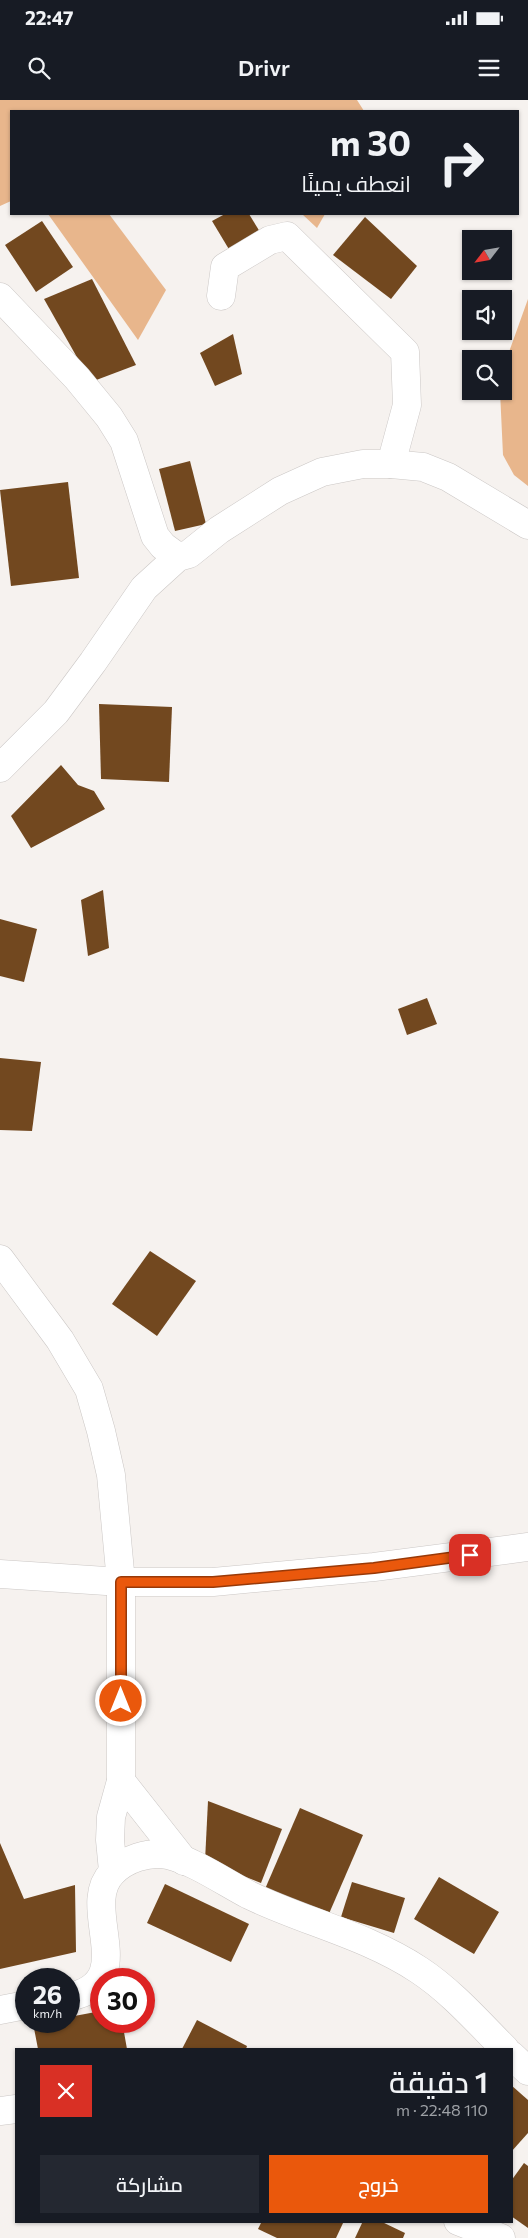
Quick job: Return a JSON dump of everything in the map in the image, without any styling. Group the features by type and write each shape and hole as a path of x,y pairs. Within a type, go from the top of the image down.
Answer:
{"street":[{"path":"221,296 225,267 270,240 287,236 405,352 407,405 391,464"},
{"path":"0,297 77,378 109,417 124,441 155,536 163,546 178,557"},
{"path":"0,768 56,712 144,588 178,557 190,554 219,530 289,487 322,472 363,464 391,464 423,468 448,477 528,525"},
{"path":"0,1259 60,1340 89,1389 111,1475 121,1582 121,1781 111,1817 110,1840 113,1871"},
{"path":"0,1574 121,1582 213,1582 374,1568 528,1547"},
{"path":"121,1781 184,1861"},
{"path":"80,1993 89,1989 98,1980 104,1970 107,1957 100,1904 105,1881 113,1871 125,1862 156,1854 168,1855 184,1861 251,1896 363,1939 406,1962 446,1991 504,2048"},
{"path":"0,2010 15,2007"},
{"path":"513,2057 528,2071"},
{"path":"0,2111 15,2109"},
{"path":"463,2223 501,2238"}],"shaded area":[{"path":"0,100 357,100 363,110 10,110 10,201 0,206"},
{"path":"49,215 110,215 166,290 138,340"},
{"path":"303,215 324,215 317,228"},
{"path":"528,299 528,486 514,475 503,455 500,400 512,400 512,350 510,350"}],"building":[{"path":"223,215 250,215 260,232 230,251 212,221"},
{"path":"365,217 417,266 391,299 333,255"},
{"path":"42,221 73,267 36,292 5,245"},
{"path":"92,279 136,365 91,382 44,299"},
{"path":"233,334 242,374 215,386 200,353"},
{"path":"190,461 206,524 175,531 159,469"},
{"path":"68,482 79,578 11,586 0,490"},
{"path":"99,704 172,707 169,782 101,779"},
{"path":"61,765 78,785 94,791 105,809 31,848 11,816"},
{"path":"103,890 109,948 88,956 81,900"},
{"path":"0,919 37,929 24,982 0,976"},
{"path":"427,998 437,1024 407,1035 398,1009"},
{"path":"0,1058 41,1062 32,1131 0,1130"},
{"path":"150,1251 196,1281 157,1336 112,1304"},
{"path":"208,1801 282,1829 261,1883 205,1861"},
{"path":"300,1808 363,1835 328,1916 265,1889"},
{"path":"0,1843 24,1899 75,1885 76,1952 0,1969"},
{"path":"439,1877 499,1912 474,1954 414,1919"},
{"path":"352,1882 405,1898 394,1933 341,1917"},
{"path":"165,1884 249,1924 231,1962 147,1923"},
{"path":"90,2013 90,2033 124,2033 127,2048 38,2048 35,2033 80,2033 80,2015"},
{"path":"197,2020 247,2046 246,2048 183,2048"},
{"path":"513,2087 528,2100 528,2133 513,2150"},
{"path":"524,2163 528,2166 528,2228 513,2217 513,2178"},
{"path":"261,2223 343,2223 336,2238 277,2238 258,2229"},
{"path":"362,2223 384,2223 405,2233 403,2238 355,2238"}],"route":[{"path":"121,1701 121,1582 213,1582 374,1568 470,1555"}]}
